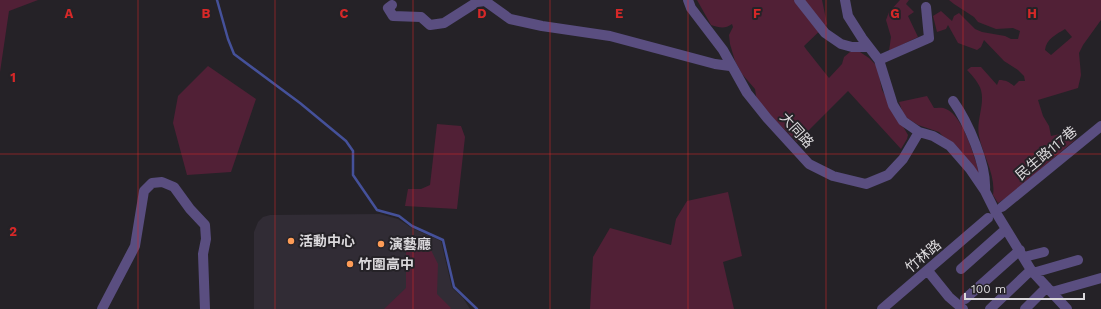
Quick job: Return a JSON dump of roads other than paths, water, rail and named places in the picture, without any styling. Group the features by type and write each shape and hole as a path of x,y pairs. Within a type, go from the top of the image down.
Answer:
{"street":[{"name":"大同路","path":"688,0 691,8 723,50 730,66 747,93 767,118 809,164 833,176 866,184 888,175 903,159 919,132"},
{"path":"800,0 809,14 825,33 841,44 852,47 869,46"},
{"path":"845,0 848,16 862,38 879,60 893,105 903,121 919,132 933,136 950,146 970,169 985,191 995,211 1022,253 1032,272 1067,309"},
{"path":"392,5 388,8 393,16 421,17 430,25 444,23 477,2 485,1 510,19 542,26 610,36 715,64 730,66"},
{"path":"879,60 929,38 926,7"},
{"path":"953,101 960,110 977,148 986,184 985,191"},
{"name":"民生路117巷","path":"1004,206 1101,126"},
{"path":"102,309 135,246 144,191 152,183 162,182 174,188 190,209 205,225 206,239 203,254 205,309"},
{"name":"竹林路","path":"882,309 986,221"},
{"path":"962,270 1006,229"},
{"path":"966,299 1022,253 1044,252"},
{"path":"990,309 1032,272 1078,260"},
{"path":"928,271 949,297 963,309"},
{"path":"1025,309 1050,290 1101,278"}],"waterway":[{"path":"217,0 228,39 234,54 300,103 346,141 353,151 353,175 377,210 399,216 412,226 443,240 454,287 477,309"}],"place":[{"name":"活動中心","path":"291,241"},
{"name":"演藝廳","path":"381,244"},
{"name":"竹圍高中","path":"350,264"}]}
